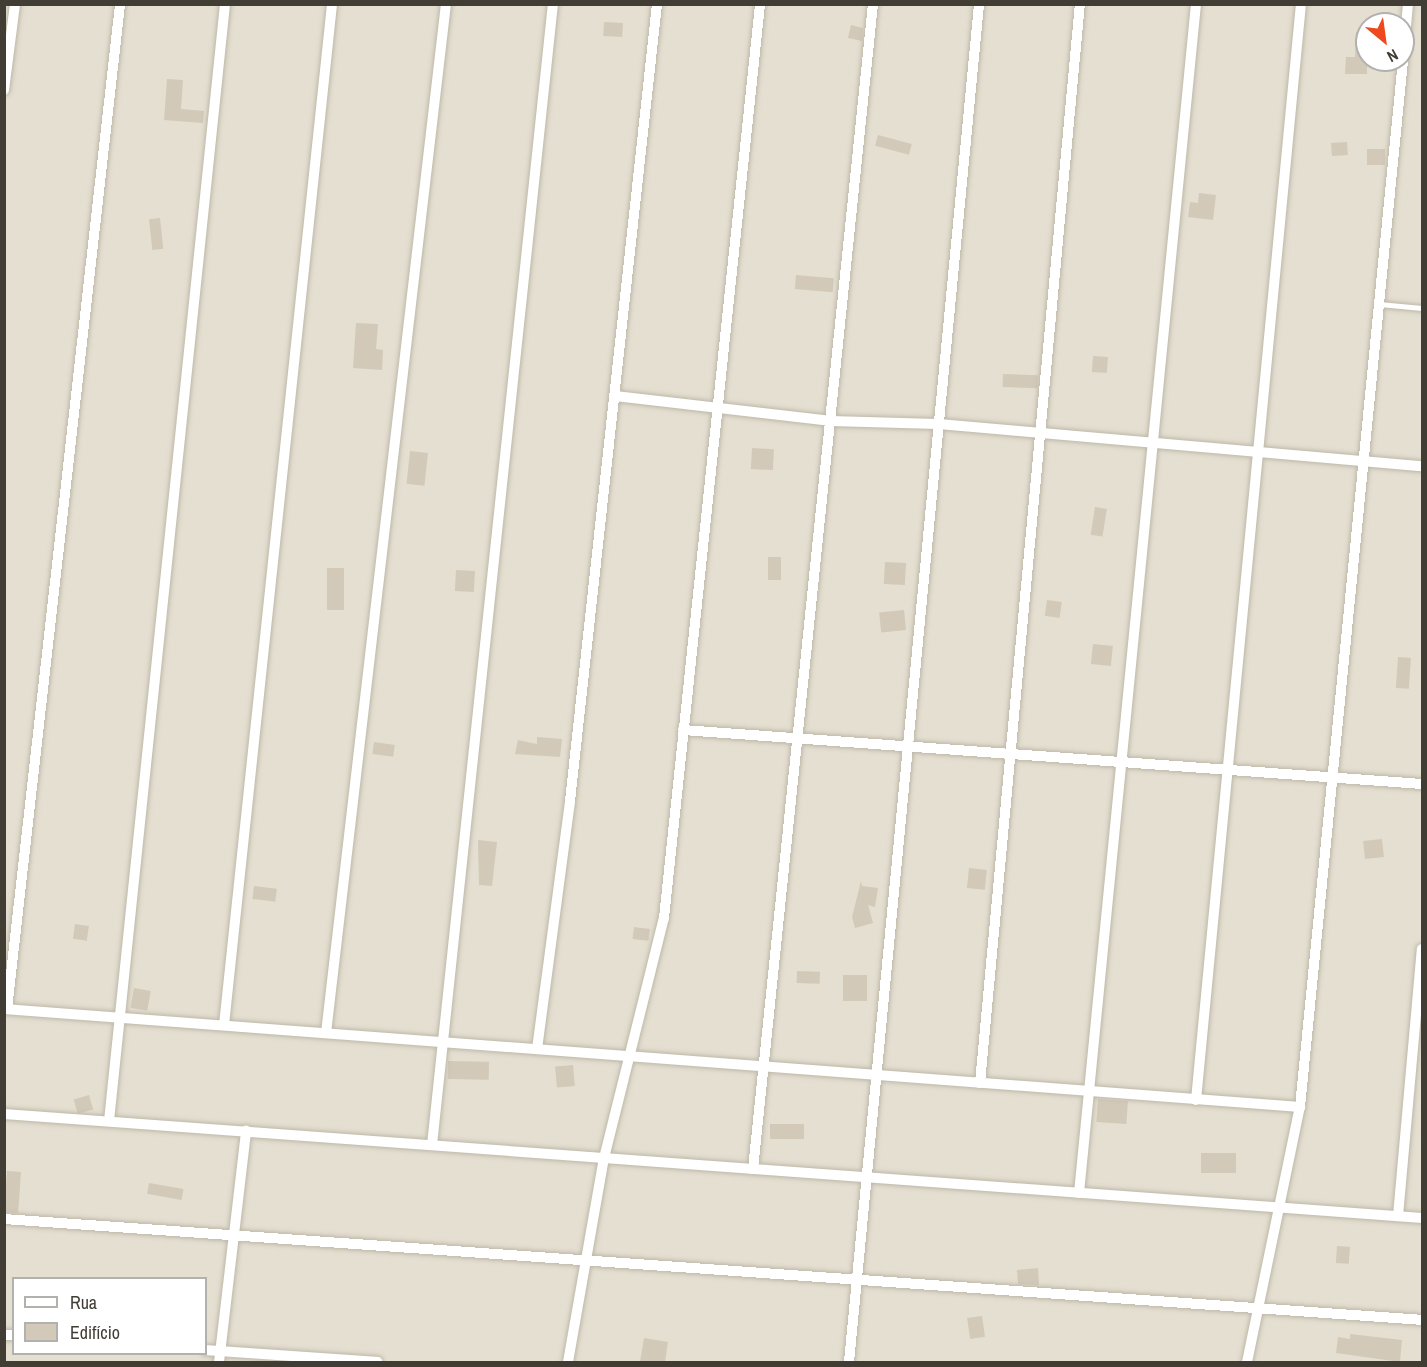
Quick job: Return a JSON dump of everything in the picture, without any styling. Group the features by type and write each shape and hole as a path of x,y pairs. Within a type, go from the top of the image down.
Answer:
{"street":[{"path":"4,90 15,4"},
{"path":"120,4 6,1009 1300,1107"},
{"path":"109,1121 225,4"},
{"path":"224,1025 332,4"},
{"path":"326,1033 446,4"},
{"path":"432,1145 553,4"},
{"path":"537,1049 570,801 657,4"},
{"path":"568,1362 589,1261 604,1158 664,918 760,4"},
{"path":"753,1169 873,4"},
{"path":"849,1362 859,1280 874,1075 979,4"},
{"path":"980,1083 1080,4"},
{"path":"1078,1193 1196,4"},
{"path":"1196,1100 1301,4"},
{"path":"1247,1362 1277,1207 1300,1107 1334,778 1377,303 1402,72"},
{"path":"615,396 717,411 830,421 938,424 1153,443 1260,449 1422,466"},
{"path":"683,730 906,744 1010,756 1422,784"},
{"path":"1398,1216 1422,949"},
{"path":"4,1114 1422,1218"},
{"path":"246,1131 237,1235 219,1357 378,1362"},
{"path":"4,1219 1422,1320"}],"lane":[{"path":"1377,303 1422,308"}],"shaded area":[{"path":"5,5 1422,5 1422,1362 5,1362"}],"building":[{"path":"604,22 623,23 622,37 603,36"},
{"path":"851,25 863,28 862,41 848,38"},
{"path":"1346,57 1355,57 1355,72 1367,72 1367,74 1345,74"},
{"path":"167,79 183,80 181,109 204,111 203,123 164,120"},
{"path":"878,135 912,144 909,155 875,146"},
{"path":"1347,142 1348,155 1332,156 1331,143"},
{"path":"1367,149 1385,149 1385,165 1367,165"},
{"path":"1199,193 1216,195 1213,220 1188,217 1190,202 1198,203"},
{"path":"160,218 163,249 152,250 149,219"},
{"path":"796,275 834,278 833,292 795,289"},
{"path":"356,323 378,324 376,349 383,350 382,370 353,368"},
{"path":"1093,356 1108,357 1107,373 1092,372"},
{"path":"1003,374 1038,375 1038,388 1003,387"},
{"path":"752,448 774,449 773,470 751,469"},
{"path":"410,451 428,453 424,486 407,484"},
{"path":"1095,507 1107,509 1102,537 1091,535"},
{"path":"768,557 781,557 781,580 768,580"},
{"path":"885,562 906,563 905,585 884,584"},
{"path":"327,568 344,568 344,610 327,610"},
{"path":"456,570 475,571 474,592 455,591"},
{"path":"1047,600 1062,602 1060,618 1045,616"},
{"path":"904,610 906,630 881,633 879,613"},
{"path":"1093,644 1113,646 1111,666 1091,664"},
{"path":"1398,657 1411,658 1409,689 1396,688"},
{"path":"537,737 562,739 560,757 515,754 518,740 537,744"},
{"path":"374,742 395,745 393,757 372,754"},
{"path":"1382,839 1384,857 1365,859 1363,841"},
{"path":"478,840 497,842 492,886 479,885"},
{"path":"969,868 987,870 985,890 967,888"},
{"path":"861,881 862,886 878,888 875,907 868,905 873,923 855,928 852,917"},
{"path":"254,886 277,889 275,902 252,899"},
{"path":"75,924 89,926 87,941 73,939"},
{"path":"634,927 650,929 648,941 633,939"},
{"path":"797,971 820,972 820,984 797,983"},
{"path":"843,975 867,975 867,1001 843,1001"},
{"path":"134,988 151,991 147,1011 131,1008"},
{"path":"448,1061 489,1062 489,1080 448,1079"},
{"path":"573,1065 575,1086 557,1087 555,1067"},
{"path":"89,1095 93,1109 78,1114 74,1099"},
{"path":"1098,1099 1128,1101 1126,1124 1096,1122"},
{"path":"770,1124 804,1124 804,1139 770,1139"},
{"path":"1201,1153 1236,1153 1236,1173 1201,1173"},
{"path":"7,1171 21,1172 18,1213 4,1212"},
{"path":"149,1183 183,1189 182,1200 147,1194"},
{"path":"1337,1246 1350,1247 1349,1264 1336,1263"},
{"path":"1038,1268 1039,1285 1018,1284 1017,1270"},
{"path":"982,1316 985,1337 970,1339 967,1318"},
{"path":"1350,1334 1402,1340 1400,1362 1336,1353 1338,1337 1350,1339"},
{"path":"644,1338 668,1342 665,1362 640,1362"}]}
